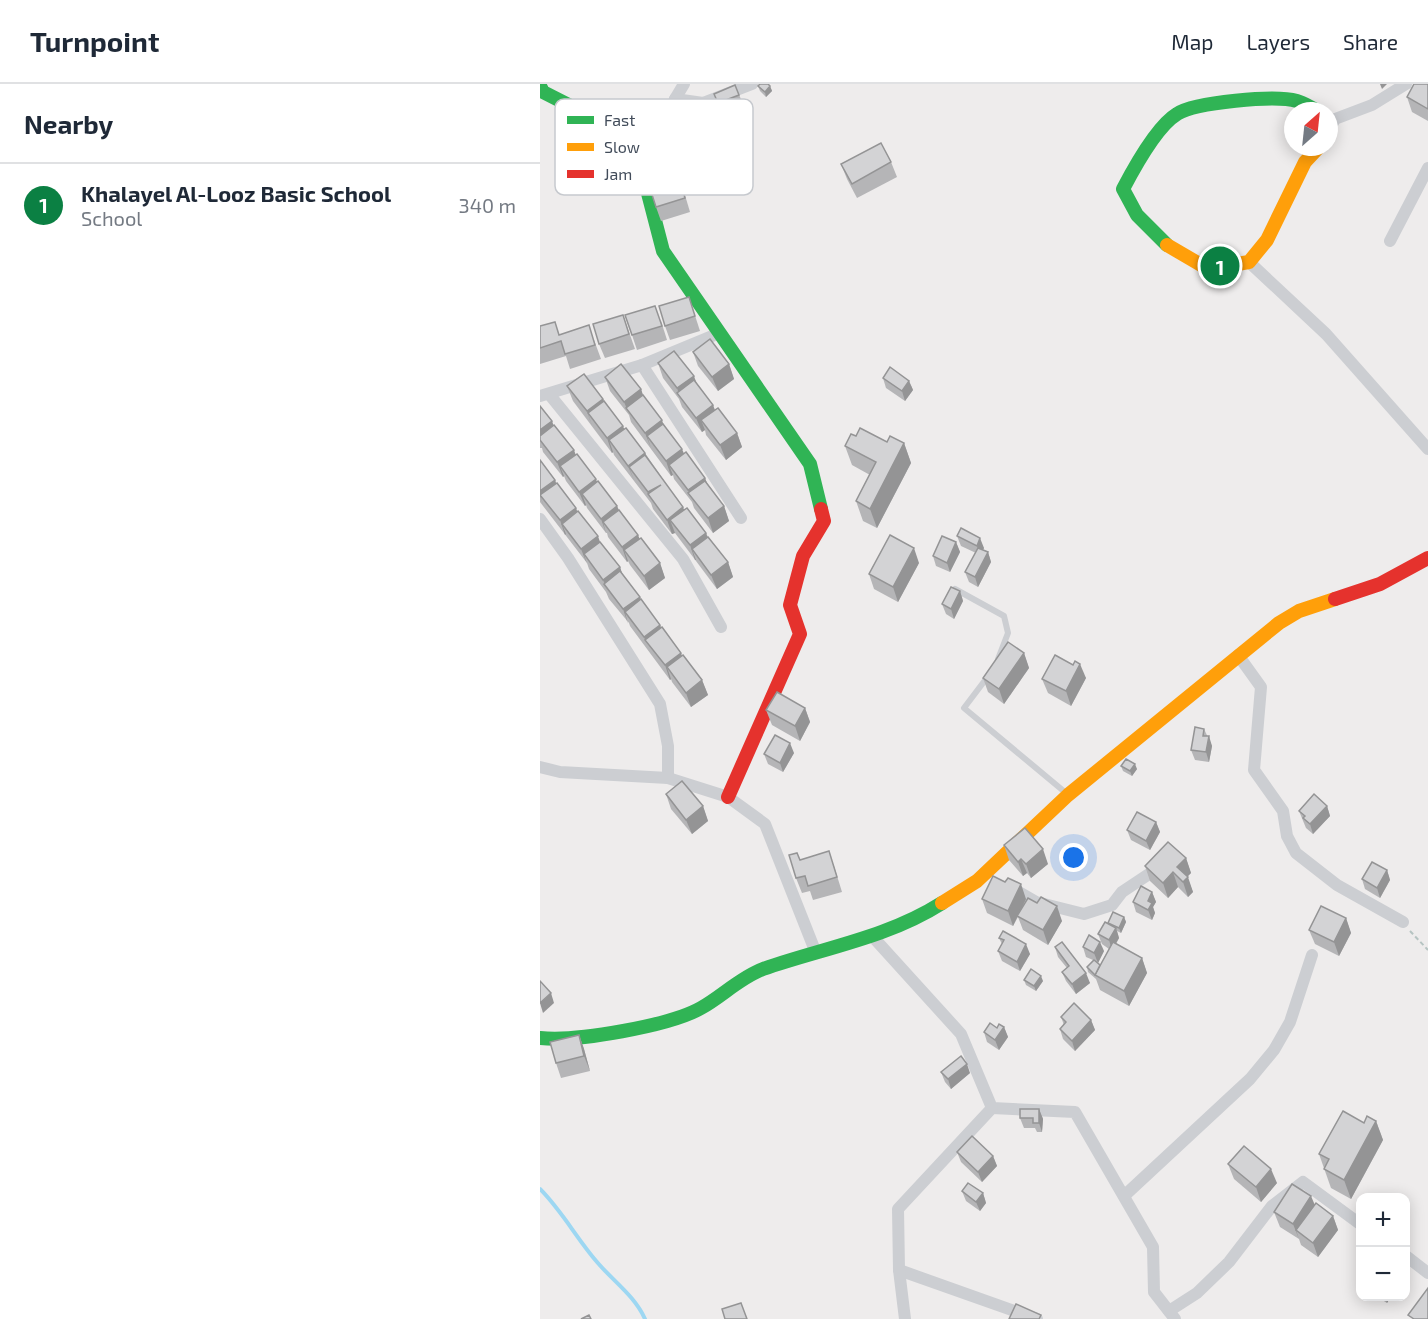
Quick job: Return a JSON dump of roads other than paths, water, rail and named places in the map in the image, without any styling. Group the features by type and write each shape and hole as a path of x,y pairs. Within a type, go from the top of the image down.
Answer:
{"street":[{"path":"675,99 684,84"},
{"path":"713,99 752,84"},
{"path":"1338,119 1372,105 1406,84"},
{"path":"540,86 543,92 557,99"},
{"path":"1298,102 1258,98 1188,109 1176,114 1140,158 1123,189 1137,215 1169,247 1208,269 1249,262 1267,240 1305,162 1311,156"},
{"path":"1390,241 1428,168"},
{"path":"648,195 663,251 717,334 755,381 810,464 824,521 803,556 790,605 800,634 728,797"},
{"path":"1249,262 1326,334 1428,449"},
{"path":"717,334 642,365 544,395 683,559 721,627"},
{"path":"642,365 741,518"},
{"path":"540,519 568,558 660,704 668,746 668,778"},
{"path":"540,1038 557,1040 583,1038 672,1019 699,1009 760,970 873,937 930,911 986,873 1068,795 1279,623 1299,611 1380,584 1428,558"},
{"path":"1238,655 1261,687 1254,770 1283,812 1287,837 1296,853 1337,885 1402,922"},
{"path":"540,766 560,772 668,778 728,797 765,824 816,953"},
{"path":"986,873 1036,902 1084,914 1112,905 1122,892 1158,868"},
{"path":"873,937 961,1034 992,1108"},
{"path":"1124,1196 1250,1079 1274,1050 1290,1022 1312,955"},
{"path":"905,1319 899,1270 898,1209 992,1108 1075,1112 1153,1247 1154,1292 1172,1315 1229,1262 1272,1206 1304,1182 1356,1221"},
{"path":"1410,1259 1428,1273"},
{"path":"899,1270 1037,1319"}],"lane":[{"path":"953,588 1004,616 1008,633 995,667 964,708 1068,795"}],"waterway":[{"path":"540,1189 597,1262 636,1303 645,1319"}],"place":[{"name":"Khalayel Al-Looz Basic School","path":"1220,266"}]}
